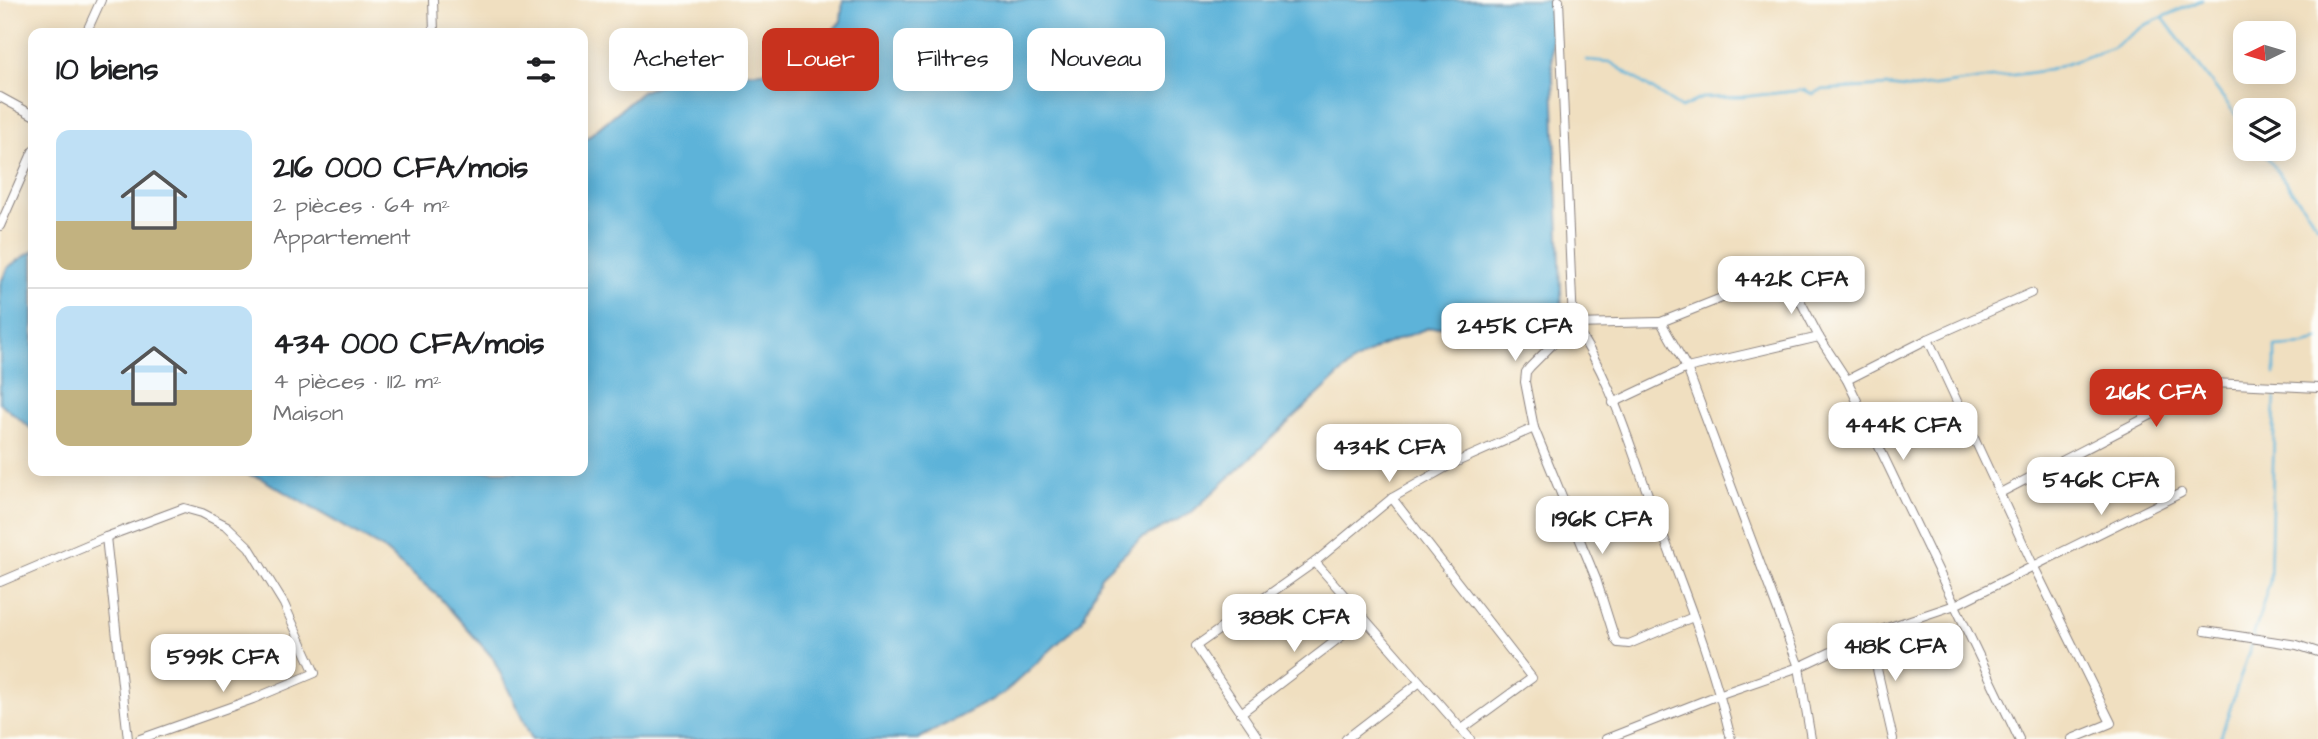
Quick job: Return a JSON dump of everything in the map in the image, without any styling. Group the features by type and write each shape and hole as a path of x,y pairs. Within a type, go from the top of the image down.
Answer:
{"street":[{"path":"88,28 101,0"},
{"path":"433,0 434,28"},
{"path":"1559,0 1573,324 1591,349 1614,403 1721,694 1731,739"},
{"path":"0,97 28,112"},
{"path":"0,226 28,162"},
{"path":"1693,617 1629,645 1618,643 1615,639 1596,579 1534,429 1525,382 1526,372 1573,324 1661,321 1767,280 1790,281 1819,337 1847,380 2018,739"},
{"path":"1847,380 1928,339 2031,293"},
{"path":"1661,321 1687,368 1799,667 1811,739"},
{"path":"1614,403 1687,368 1819,337"},
{"path":"1928,339 2034,567 2111,723 2072,739"},
{"path":"2000,493 2213,383 2318,388"},
{"path":"1259,739 1196,646 1315,562 1392,498 1452,464 1534,429"},
{"path":"1606,739 1799,667 1869,634 1955,605 2181,493"},
{"path":"1392,498 1532,678 1462,729"},
{"path":"0,582 106,537 184,508 202,513 227,526 250,547 277,593 315,673 253,699 140,739"},
{"path":"106,537 128,739"},
{"path":"1315,562 1469,739"},
{"path":"1241,713 1364,619"},
{"path":"2205,631 2297,645 2318,652"},
{"path":"1869,634 1893,739"},
{"path":"1346,739 1420,682"}],"water":[{"path":"843,0 1550,0 1562,315 1428,328 1381,346 1351,364 1191,513 1140,539 1101,576 1082,621 1003,694 918,739 532,739 493,658 439,597 383,549 253,476 588,476 588,137 643,91 748,91 748,73 762,72 762,91 879,91 879,28 835,28 841,21"},
{"path":"28,254 28,426 0,403 0,284 8,267"}],"waterway":[{"path":"1586,60 1610,62 1681,108 1702,98 1742,97 1804,90 1813,94 1820,90 1887,86 1913,89 2049,70 2112,48 2145,25 2202,0"},
{"path":"2163,18 2233,111"},
{"path":"2270,161 2318,226"},
{"path":"2275,375 2275,347 2305,345 2318,339"},
{"path":"2253,637 2270,581 2275,394"},
{"path":"2220,739 2253,639"}]}
